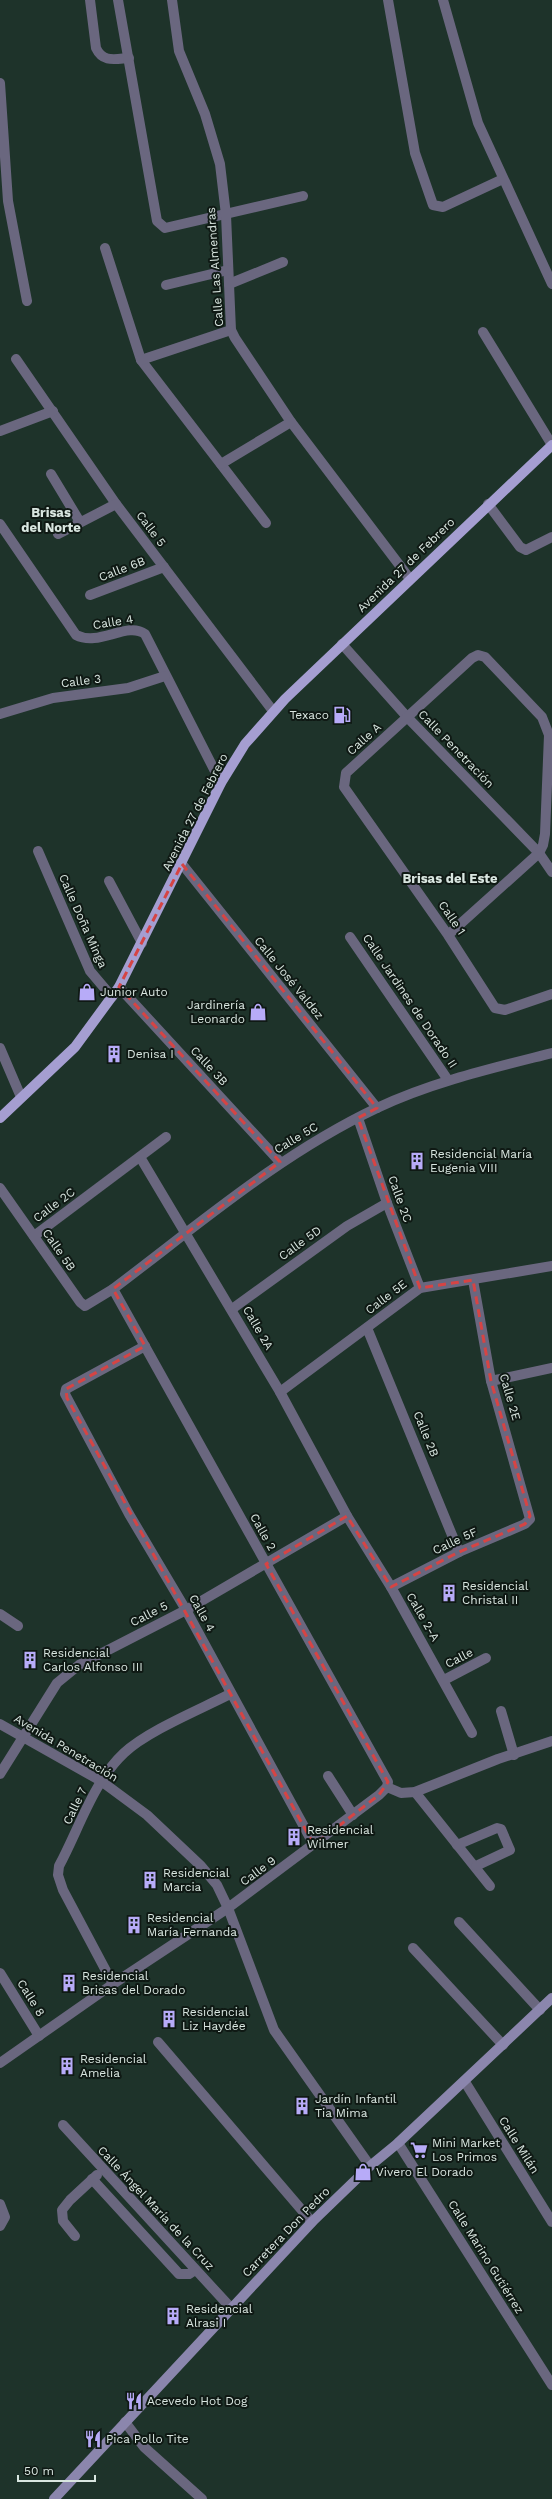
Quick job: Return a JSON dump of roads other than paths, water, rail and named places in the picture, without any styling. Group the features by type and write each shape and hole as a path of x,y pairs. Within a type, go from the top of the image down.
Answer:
{"main road":[{"name":"Avenida 27 de Febrero","path":"0,1118 74,1047 119,987 182,864 221,783 245,744 273,711 488,504 552,445"}],"street":[{"path":"90,0 96,48 100,56 103,59 112,60 129,58"},
{"path":"118,0 158,221 165,228 303,196"},
{"name":"Calle Las Almendras","path":"172,0 179,50 205,114 220,164 226,215 231,330 234,338 291,422 410,579"},
{"path":"388,0 393,18 415,153 433,205 443,207 503,179"},
{"path":"443,0 471,104 503,179 552,284"},
{"path":"0,83 4,202 27,302"},
{"path":"105,248 141,360 148,374 221,464 266,523"},
{"path":"229,284 283,262"},
{"path":"166,285 228,270"},
{"path":"141,360 231,330"},
{"path":"484,332 552,445"},
{"name":"Calle 5","path":"16,359 116,504 273,711"},
{"path":"0,431 53,411"},
{"path":"221,464 291,422"},
{"path":"51,474 80,522"},
{"path":"58,534 116,504"},
{"path":"488,504 520,547 526,550 552,537"},
{"name":"Calle 4","path":"0,524 76,635 90,639 127,631 141,631 147,637 221,783"},
{"name":"Calle 6B","path":"90,596 164,567"},
{"name":"Calle Penetración","path":"342,644 408,718 539,853 552,872"},
{"name":"Calle A","path":"343,783 346,773 472,658 478,655 485,657 542,717 547,725 549,734 545,834 543,845 539,853"},
{"name":"Calle 3","path":"0,714 53,698 128,688 166,676"},
{"name":"Calle 1","path":"343,783 346,791 448,935 498,1010 505,1010 552,994"},
{"name":"Calle Doña Minga","path":"38,851 90,971 112,997"},
{"path":"448,935 539,853"},
{"name":"Calle José Valdez","path":"182,864 377,1108"},
{"path":"109,881 142,943"},
{"name":"Calle Jardines de Dorado II","path":"350,937 448,1080"},
{"name":"Calle 3B","path":"119,987 280,1162"},
{"path":"0,1048 21,1097"},
{"name":"Calle 5C","path":"85,1306 113,1289 280,1162 358,1118 377,1108 448,1080 552,1053"},
{"name":"Calle 2C","path":"358,1118 387,1202 420,1288"},
{"name":"Calle 2C","path":"34,1236 166,1137"},
{"name":"Calle 2A","path":"140,1157 187,1233 280,1392 347,1516"},
{"name":"Calle 5B","path":"0,1188 80,1302 85,1306"},
{"name":"Calle 5D","path":"232,1309 347,1226 387,1202"},
{"name":"Calle 5E","path":"280,1392 420,1288 552,1266"},
{"name":"Calle 2E","path":"473,1280 490,1381 530,1519"},
{"name":"Calle 2","path":"113,1289 386,1776 387,1787"},
{"name":"Calle 2B","path":"367,1328 459,1552"},
{"name":"Calle 4","path":"145,1346 66,1389 65,1394 129,1514 186,1610 230,1694 314,1845"},
{"path":"490,1381 552,1368"},
{"name":"Calle 5","path":"0,1774 57,1683 80,1665 186,1610 347,1516"},
{"name":"Calle 2-A","path":"347,1516 391,1587 444,1680 472,1733"},
{"name":"Calle 5F","path":"391,1587 459,1552 512,1532 530,1519"},
{"path":"0,1614 18,1626"},
{"name":"Calle","path":"444,1680 486,1658"},
{"name":"Calle 7","path":"113,1984 63,1890 58,1875 59,1866 101,1781 124,1752 159,1730 230,1694"},
{"path":"501,1711 514,1755"},
{"name":"Avenida Penetración","path":"0,1724 101,1781 147,1815 179,1844 217,1885 228,1908 274,2030 370,2166"},
{"path":"387,1787 401,1793 415,1792 498,1759 514,1755 552,1741"},
{"path":"328,1776 353,1815"},
{"name":"Calle 9","path":"0,2064 113,1984 228,1908 314,1845 387,1787"},
{"path":"415,1792 457,1845 476,1866 490,1886"},
{"path":"457,1845 497,1828 501,1829 510,1850 476,1866"},
{"path":"459,1922 540,2010"},
{"path":"413,1948 502,2045"},
{"name":"Calle 8","path":"0,1973 39,2036"},
{"name":"Carretera Don Pedro","path":"54,2499 312,2222 370,2166 398,2143 502,2045 540,2010 551,2002"},
{"path":"158,2042 312,2222"},
{"name":"Calle Milán","path":"464,2082 552,2222"},
{"name":"Calle Ángel María de la Cruz","path":"63,2125 102,2170 231,2308"},
{"name":"Calle Marino Gutiérrez","path":"398,2143 552,2385"},
{"path":"74,2236 63,2221 62,2210 64,2206 102,2170"},
{"path":"92,2180 179,2274 189,2274 195,2270"},
{"path":"0,2204 2,2221"},
{"path":"125,2422 144,2447 202,2499"}],"place":[{"name":"Texaco","path":"342,715"},
{"name":"Junior Auto","path":"87,992"},
{"name":"Jardinería Leonardo","path":"258,1012"},
{"name":"Denisa I","path":"114,1054"},
{"name":"Residencial María Eugenia VIII","path":"417,1161"},
{"name":"Residencial Christal II","path":"449,1593"},
{"name":"Residencial Carlos Alfonso III","path":"30,1660"},
{"name":"Residencial Wilmer","path":"294,1837"},
{"name":"Residencial Marcia","path":"150,1880"},
{"name":"Residencial María Fernanda","path":"134,1925"},
{"name":"Residencial Brisas del Dorado","path":"69,1983"},
{"name":"Residencial Liz Haydée","path":"169,2019"},
{"name":"Residencial Amelia","path":"67,2066"},
{"name":"Jardín Infantil Tia Mima","path":"302,2106"},
{"name":"Mini Market Los Primos","path":"419,2150"},
{"name":"Vivero El Dorado","path":"363,2172"},
{"name":"Residencial Alrasi I","path":"173,2316"},
{"name":"Acevedo Hot Dog","path":"134,2401"},
{"name":"Pica Pollo Tite","path":"93,2439"}],"district":[{"name":"Brisas del Norte","path":"51,520"},
{"name":"Brisas del Este","path":"450,878"}]}
